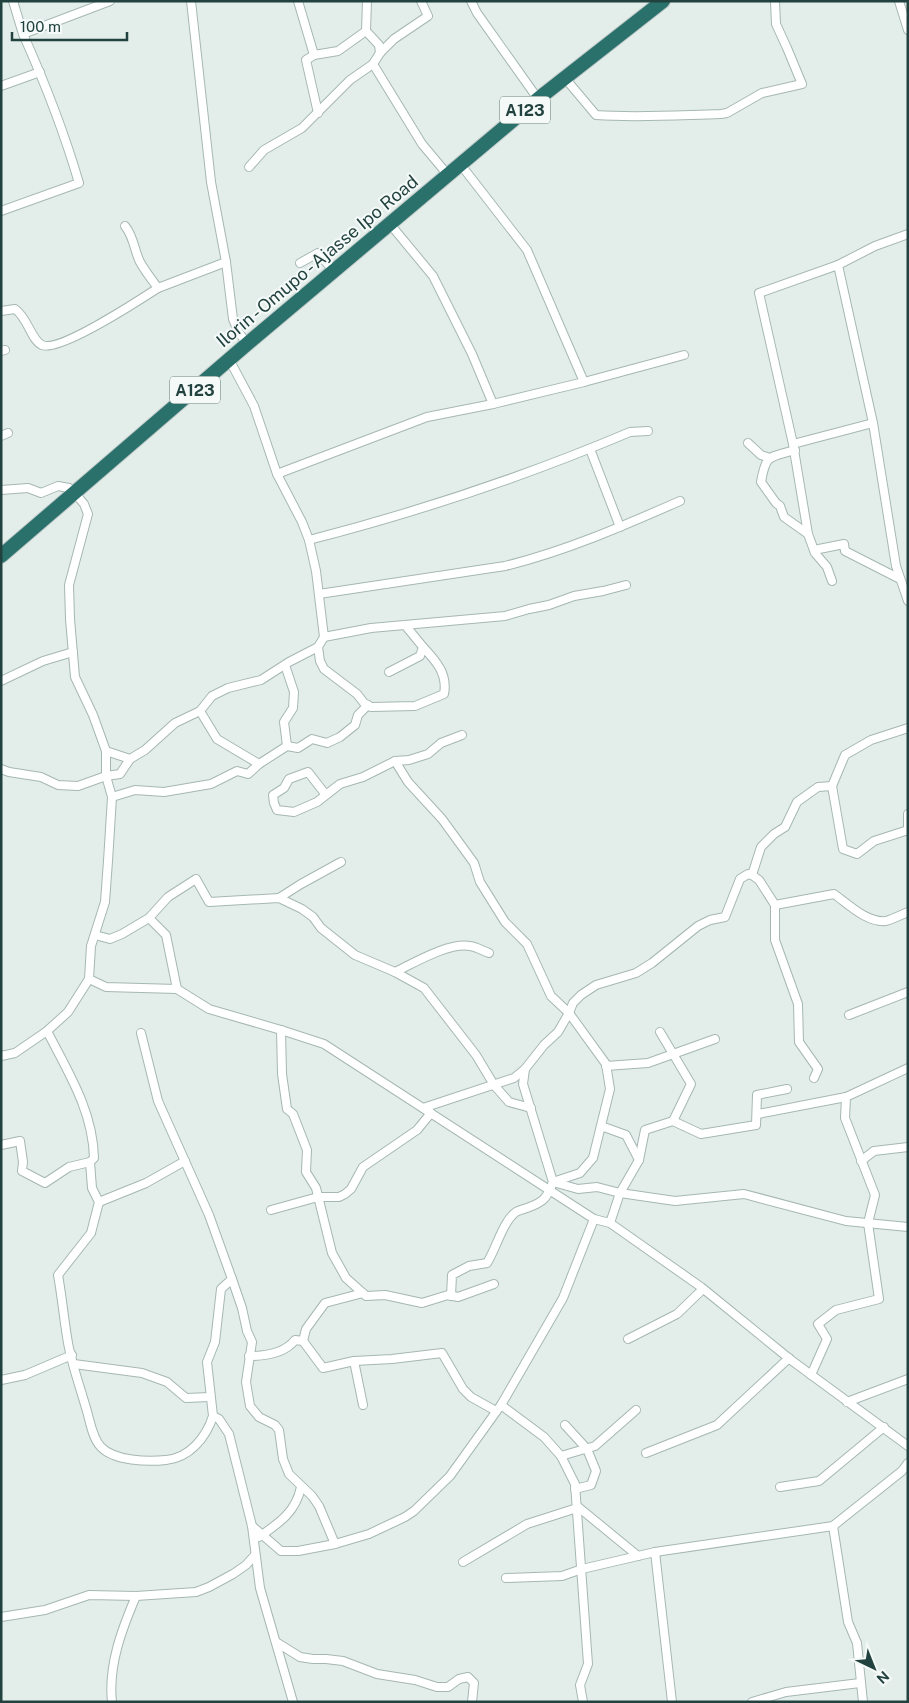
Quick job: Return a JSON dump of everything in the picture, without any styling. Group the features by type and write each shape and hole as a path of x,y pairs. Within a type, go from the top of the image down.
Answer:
{"highway":[{"name":"Ilorin - Omupo - Ajasse Ipo Road","path":"1,556 247,344 538,98 663,1"}],"street":[{"path":"1,211 79,183 67,144 40,72 22,34 13,1"},
{"path":"22,34 110,1"},
{"path":"192,1 211,182 226,262 234,319 238,331 247,344"},
{"path":"298,1 314,55"},
{"path":"366,31 367,1"},
{"path":"249,167 264,150 302,128 350,80 373,64 380,53 394,39 428,16 421,1"},
{"path":"471,1 477,13 538,98"},
{"path":"564,77 596,115 620,117 727,113 762,93 802,84 776,24 776,1"},
{"path":"899,1 908,30"},
{"path":"318,113 306,60 314,55 338,51 366,31"},
{"path":"366,31 379,45 380,53"},
{"path":"373,64 422,144 448,176"},
{"path":"1,86 40,72"},
{"path":"461,165 527,250 584,382"},
{"path":"390,224 434,276 472,354 493,404"},
{"path":"125,226 135,245 141,264 158,288"},
{"path":"832,581 826,567 814,550 808,534 794,447 759,293 838,266 876,246 908,234"},
{"path":"300,263 318,252 334,271"},
{"path":"1,311 15,309 21,313 40,344 45,347 52,346 71,339 117,315 158,288 226,262"},
{"path":"838,266 872,422 896,566 908,601"},
{"path":"277,474 427,417 493,404 684,355"},
{"path":"1,769 41,777 58,785 78,786 106,776 120,774 130,759 145,750 175,724 200,712 212,696 220,691 261,680 318,647 324,636 316,571 309,540 302,522 277,474 254,406 230,360"},
{"path":"808,534 784,517 780,506 761,482 766,462 770,458 794,447 872,422"},
{"path":"309,540 355,528 461,494 590,449 630,432 648,431"},
{"path":"748,443 761,455 770,458"},
{"path":"590,449 620,527"},
{"path":"1,490 28,488 41,493 58,486 63,486 74,492 84,504 88,514 69,585 75,677 93,715 106,751 106,776 112,797 105,902 91,946 89,980 68,1012 47,1031 15,1053 1,1056"},
{"path":"319,594 505,566 558,551 680,502"},
{"path":"814,550 844,544 845,552 900,579"},
{"path":"324,636 372,628 505,616 549,605 574,596 626,585"},
{"path":"318,647 320,661 324,669 371,707 415,706 444,694 446,685 440,666 405,625"},
{"path":"389,672 420,656 423,647"},
{"path":"1,681 43,661 73,652"},
{"path":"285,665 294,692 293,708 284,722 287,746"},
{"path":"112,797 135,790 164,792 211,784 237,771 248,774 259,764 287,746 298,748 312,740 327,743 340,737 355,725 358,715 368,705"},
{"path":"200,712 217,738 259,764"},
{"path":"908,728 871,740 845,755 832,786 843,850 857,854 874,841 908,830 908,814"},
{"path":"326,795 308,772 289,779 284,788 273,795 277,810 294,812 317,802 326,795 340,784 363,777 395,761 410,760 428,754 442,743 462,734"},
{"path":"106,751 130,759"},
{"path":"395,761 408,782 442,820 474,863 480,882 505,922 527,944 550,996 569,1013 606,1066 610,1090 593,1158 580,1173 552,1185 542,1203 516,1212 506,1224 487,1263 469,1266 452,1275 451,1296"},
{"path":"752,874 761,847 774,834 786,827 797,802 818,787 832,786"},
{"path":"279,898 341,862"},
{"path":"423,1108 514,1078 525,1069 544,1045 558,1032 573,1003 596,985 636,973 652,963 698,926 725,916 740,878 748,874 752,874 759,880 775,905 775,940 798,1004 799,1042 818,1069 814,1078"},
{"path":"95,934 110,939 122,934 150,918 168,897 196,878 209,902 279,898 302,909 313,917 321,928 355,955 395,972 424,988 476,1055 494,1084 509,1102 531,1108"},
{"path":"775,905 834,894 861,913 879,921 892,919 908,912"},
{"path":"150,918 166,935 177,989"},
{"path":"395,972 427,957 455,947 469,946 489,953"},
{"path":"89,980 106,987 177,989 209,1008 324,1044 431,1113 552,1185 594,1219 610,1223 703,1289 810,1375 908,1446"},
{"path":"849,1015 908,992"},
{"path":"281,1030 282,1074 288,1109 292,1114 307,1150 306,1172 316,1188 332,1253 346,1278 366,1296 385,1295 422,1303 448,1295 458,1297 494,1284"},
{"path":"1,1144 20,1141 23,1162 22,1171 45,1183 69,1167 90,1162 94,1158 94,1145 87,1112 47,1031"},
{"path":"660,1032 691,1084 674,1121"},
{"path":"140,1033 158,1101 209,1215 242,1308 247,1331 252,1342 246,1382 250,1406 259,1417 275,1424 279,1430 283,1459 289,1474 312,1496 335,1544"},
{"path":"606,1066 648,1063 715,1039"},
{"path":"758,1114 846,1097 908,1068"},
{"path":"525,1069 523,1084 552,1185"},
{"path":"610,1223 620,1192 639,1160 645,1130 674,1121 701,1134 756,1125 758,1114 757,1095 787,1089"},
{"path":"810,1375 827,1339 818,1324 836,1310 879,1299 868,1223 875,1195 845,1118 846,1097"},
{"path":"271,1210 318,1197 339,1197 345,1194 351,1189 363,1167 417,1130 431,1113"},
{"path":"601,1126 626,1135 639,1160"},
{"path":"861,1161 874,1151 908,1147"},
{"path":"99,1202 146,1183 184,1161"},
{"path":"90,1162 92,1188 99,1202 91,1233 58,1275 74,1364 95,1438 101,1448 114,1456 137,1460 172,1460 194,1448 213,1416 208,1362 215,1342 221,1289 232,1279"},
{"path":"552,1185 578,1189 596,1187 675,1200 744,1194 846,1221 908,1226"},
{"path":"252,1526 281,1551 298,1552 369,1534 414,1511 450,1476 499,1408 563,1298 594,1219"},
{"path":"628,1339 677,1314 703,1289"},
{"path":"303,1341 306,1329 325,1303 362,1293"},
{"path":"249,1356 262,1356 283,1349 290,1346 295,1340 303,1341 323,1368 354,1361 442,1353 463,1389 471,1398 499,1408 544,1437 561,1456 575,1484 588,1664 580,1685 583,1702"},
{"path":"1,1380 25,1376 72,1355"},
{"path":"646,1454 717,1425 789,1358"},
{"path":"354,1361 362,1405"},
{"path":"74,1364 142,1373 168,1382 186,1398 210,1397"},
{"path":"847,1402 908,1379"},
{"path":"561,1456 595,1446 636,1410"},
{"path":"213,1416 220,1419 229,1434 252,1526 260,1588 293,1702"},
{"path":"565,1425 587,1449 596,1471 591,1485 575,1489"},
{"path":"780,1487 819,1481 884,1427"},
{"path":"506,1578 562,1576 582,1569 655,1552 834,1526 902,1471 908,1463"},
{"path":"254,1541 280,1521 295,1505 299,1498 301,1487"},
{"path":"577,1507 638,1556"},
{"path":"463,1562 528,1524 577,1507"},
{"path":"834,1526 848,1622 856,1644 863,1702"},
{"path":"655,1552 672,1702"},
{"path":"1,1617 44,1610 89,1596 136,1596 196,1592 233,1574 246,1565 255,1555"},
{"path":"112,1702 110,1688 118,1642 136,1596"},
{"path":"276,1642 295,1654 306,1658 343,1661 377,1674 415,1680 436,1687 448,1687 468,1677 474,1683 472,1702"},
{"path":"752,1702 786,1692 860,1683"}]}
